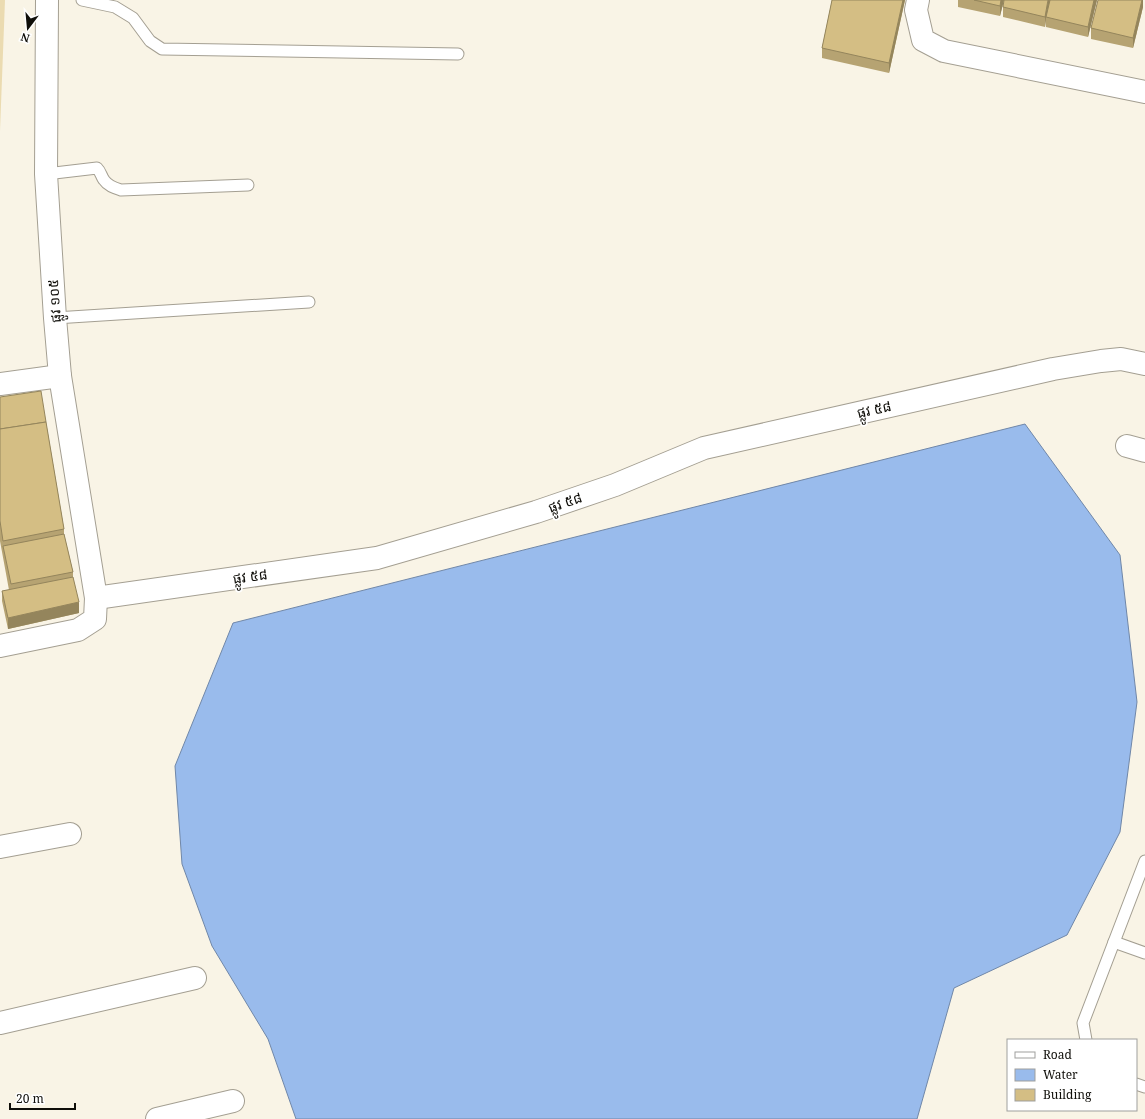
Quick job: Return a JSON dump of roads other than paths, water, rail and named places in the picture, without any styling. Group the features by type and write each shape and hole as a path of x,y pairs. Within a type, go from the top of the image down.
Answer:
{"street":[{"name":"ផ្លូវ ១០៥","path":"47,0 46,174 55,318 60,376 96,598"},
{"path":"918,0 916,10 922,40 944,51 1145,92"},
{"name":"ផ្លូវ ៥៨","path":"96,598 377,558 536,512 593,493 704,448 1053,369 1121,359 1145,364"},
{"path":"0,384 60,376"},
{"path":"0,646 78,630 95,618 96,598"},
{"path":"0,847 70,834"},
{"path":"0,1023 195,978"},
{"path":"157,1119 233,1101"}],"lane":[{"path":"82,0 115,7 133,18 150,41 162,49 458,54"},
{"path":"46,174 97,168 101,172 103,180 109,186 121,190 248,185"},
{"path":"55,318 309,302"},
{"path":"1086,1039 1083,1023 1145,861"},
{"path":"1114,942 1145,953"}],"water":[{"path":"1025,424 1120,555 1137,702 1120,832 1067,935 954,988 917,1119 296,1119 268,1039 212,946 182,864 175,766 233,623"}]}
